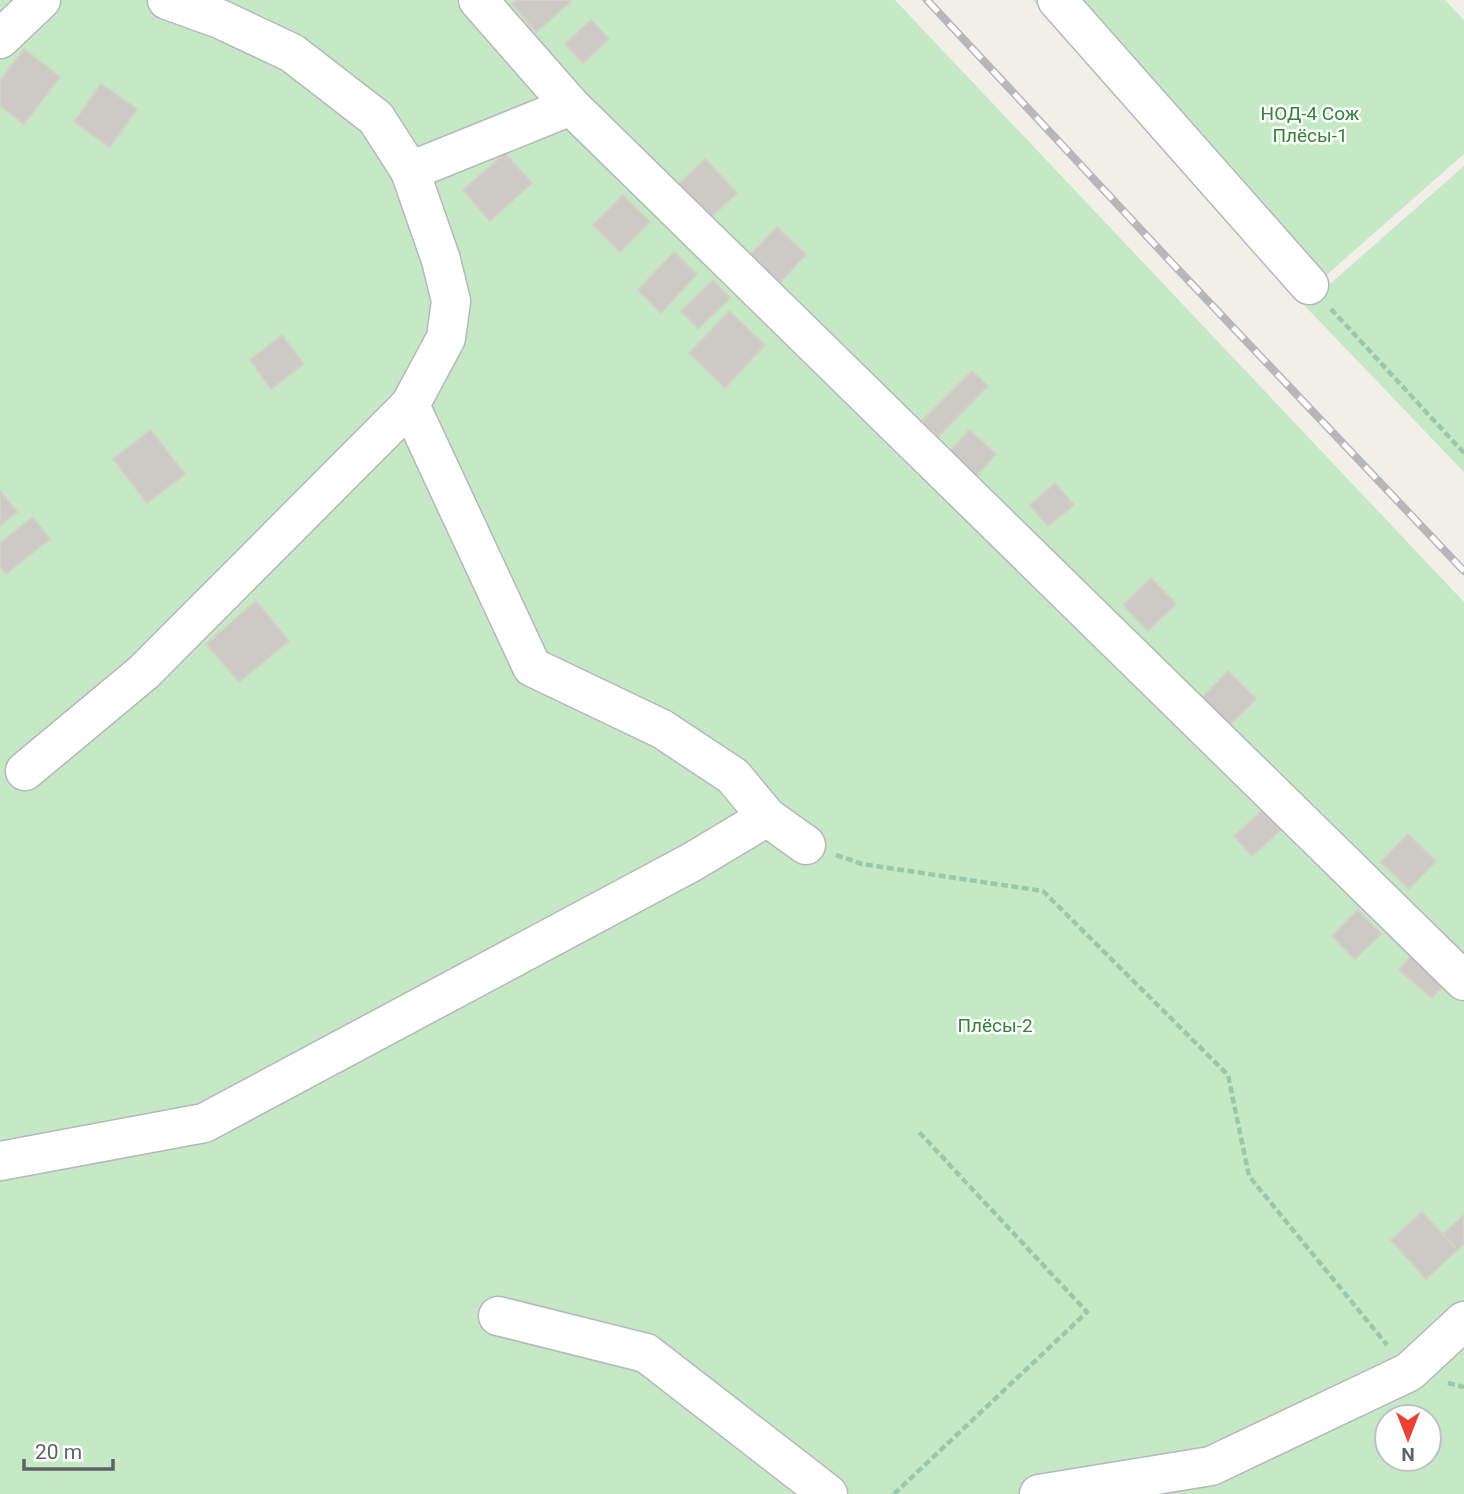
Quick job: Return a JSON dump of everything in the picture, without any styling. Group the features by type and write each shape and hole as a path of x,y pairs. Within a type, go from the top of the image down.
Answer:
{"lane":[{"path":"0,39 41,0"},
{"path":"25,771 144,672 410,405 446,338 451,301 441,260 410,171 376,118 292,53 220,19 167,0"},
{"path":"478,0 570,106 1464,981"},
{"path":"1057,0 1309,285"},
{"path":"410,171 570,106"},
{"path":"410,405 532,667 662,729 733,776 767,817 806,845"},
{"path":"0,1161 204,1123 692,862 767,817"},
{"path":"498,1316 646,1353 828,1494"},
{"path":"1039,1494 1212,1466 1409,1372 1464,1321"}],"path":[{"path":"1309,285 1464,453"},
{"path":"806,845 862,864 1043,891 1228,1075 1249,1176 1409,1372 1464,1387"},
{"path":"894,1494 1087,1312 919,1132"}],"green space":[{"name":"Плёсы-2","path":"0,0 895,0 1464,602 1464,1494 0,1494"},
{"name":"НОД-4 Сож Плёсы-1","path":"1033,0 1445,0 1464,20 1464,154 1298,300"},
{"path":"1464,166 1464,472 1305,306"}],"building":[{"path":"517,0 571,2 536,32 512,4"},
{"path":"591,20 609,39 583,63 565,44"},
{"path":"24,49 60,77 24,124 0,106 0,81"},
{"path":"101,84 137,109 110,147 74,122"},
{"path":"505,153 532,183 490,221 463,190"},
{"path":"705,159 737,193 710,218 678,185"},
{"path":"623,195 650,222 620,252 593,225"},
{"path":"777,227 806,254 778,285 748,257"},
{"path":"674,252 697,274 661,313 638,290"},
{"path":"713,280 730,298 698,329 681,311"},
{"path":"729,311 765,345 725,388 689,353"},
{"path":"282,335 304,364 271,389 250,360"},
{"path":"972,371 988,386 938,437 922,421"},
{"path":"151,430 185,474 147,503 113,459"},
{"path":"969,430 996,454 973,480 946,456"},
{"path":"1055,483 1074,505 1048,526 1030,505"},
{"path":"0,491 17,512 0,526"},
{"path":"33,517 50,539 6,574 0,566 0,543"},
{"path":"1151,578 1176,604 1148,631 1123,605"},
{"path":"256,601 289,641 239,682 206,644"},
{"path":"1228,671 1256,699 1225,730 1198,702"},
{"path":"1267,806 1285,826 1252,856 1234,836"},
{"path":"1408,834 1436,861 1409,889 1381,862"},
{"path":"1358,910 1381,934 1355,959 1332,936"},
{"path":"1417,949 1450,977 1432,998 1399,970"},
{"path":"1422,1212 1457,1250 1426,1279 1391,1240"},
{"path":"1464,1215 1464,1244 1457,1250 1443,1234"}],"railway":[{"path":"927,0 1464,571"}]}
